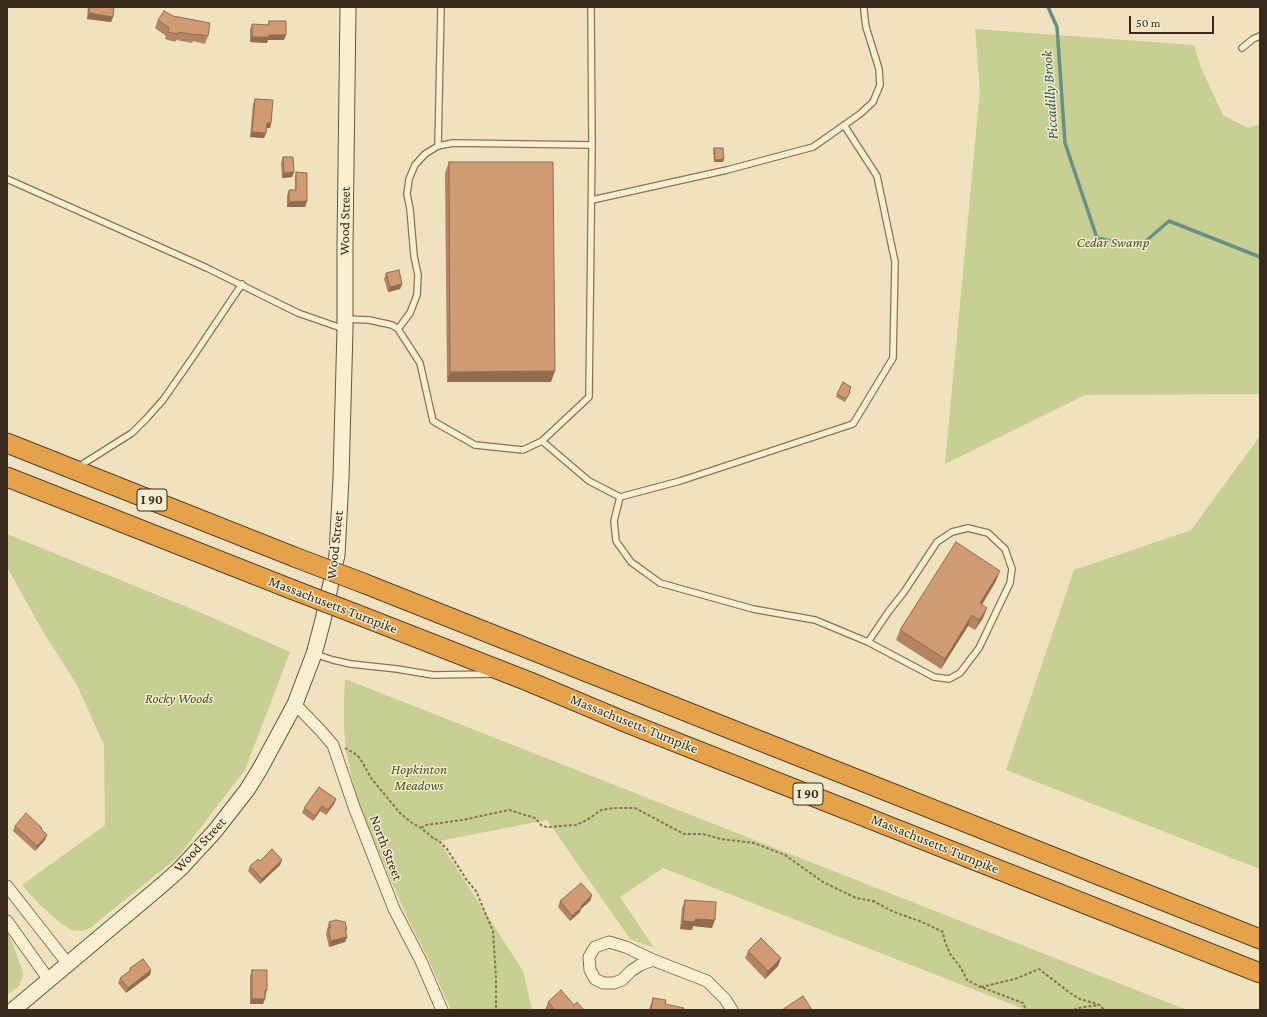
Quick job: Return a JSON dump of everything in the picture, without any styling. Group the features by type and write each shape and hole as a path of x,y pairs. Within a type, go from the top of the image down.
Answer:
{"highway":[{"name":"I 90","path":"7,443 364,583 1260,939"},
{"name":"Massachusetts Turnpike","path":"7,477 510,674 630,724 1260,973"}],"main road":[{"name":"Wood Street","path":"13,1010 162,885 181,868 215,831 243,795 260,769 295,704 314,654 337,555 341,478 345,324 348,7"}],"street":[{"name":"North Street","path":"295,704 321,730 333,745 354,807 394,909 421,961 442,1010"},
{"path":"7,886 68,964"},
{"path":"7,921 49,980"},
{"path":"653,960 631,971 622,980 614,983 603,983 595,979 590,970 589,957 595,947 609,942 626,947 653,960 707,981 725,999 732,1010"}],"lane":[{"path":"438,146 441,7"},
{"path":"7,179 242,284 298,314 345,324 369,320 392,325 398,329 420,363 433,421 475,445 523,450 542,441 589,397 592,200 591,7"},
{"path":"592,200 727,170 813,146 860,114 873,102 880,85 879,69 866,27 864,7"},
{"path":"1242,48 1260,36"},
{"path":"542,441 589,481 620,497 680,481 852,424 892,358 895,262 877,176 844,125"},
{"path":"398,329 410,313 417,295 418,275 414,256 410,209 407,194 409,179 415,165 425,154 438,146 452,143 592,145"},
{"path":"75,470 132,433 146,419 163,400 242,284"},
{"path":"620,497 614,521 616,541 631,562 660,583 753,609 815,620 868,642 934,677 949,679 960,673 979,648 1010,583 1012,569 1005,549 988,533 968,528 952,532 936,542 904,592 868,642"},
{"path":"314,654 351,664 433,675 466,676 510,674"}],"path":[{"path":"333,745 348,748 360,758 372,778 400,813 439,841 447,849 466,879 476,891 493,931 496,978 496,1010"},
{"path":"421,828 426,824 462,820 509,810 535,818 542,826 576,825 587,820 601,810 614,808 635,808 684,834 703,834 721,839 754,843 785,855 823,882 856,898 873,901 894,912 922,922 943,932 950,954 961,968 967,980 1023,1003 1026,1010"},
{"path":"981,987 1015,979 1038,969 1080,999 1100,1005 1104,1010"},
{"path":"1074,1010 1078,1008 1100,1005"}],"green space":[{"name":"Cedar Swamp","path":"975,29 1194,45 1201,68 1223,115 1248,128 1260,124 1260,394 1085,395 945,464 980,90"},
{"path":"1260,436 1260,869 1006,770 1074,570 1191,530"},
{"name":"Rocky Woods","path":"7,534 204,614 290,652 245,770 178,857 90,928 82,931 71,930 58,921 39,904 22,885 105,825 104,745 77,685 42,630 7,567"},
{"name":"Hopkinton Meadows","path":"345,679 1187,1010 1026,1010 663,868 620,897 654,948 630,939 547,820 439,841 523,971 532,1010 451,1010 427,956 407,917 356,797 346,751 344,727"},
{"path":"7,931 23,972 23,976 19,986 7,995"}],"building":[{"path":"89,7 114,7 113,17 89,13"},
{"path":"164,11 173,16 210,23 208,36 168,32 169,28 158,20"},
{"path":"269,21 286,21 286,35 252,37 252,24 269,25"},
{"path":"255,99 273,100 271,123 267,123 266,133 252,132"},
{"path":"714,148 723,148 724,159 715,160"},
{"path":"283,157 293,157 294,172 284,173"},
{"path":"449,162 553,162 555,371 450,372"},
{"path":"296,172 307,173 307,201 289,202 289,190 296,190"},
{"path":"399,270 402,284 390,287 386,273"},
{"path":"843,382 851,387 846,399 837,394"},
{"path":"956,542 1000,571 980,603 987,608 979,620 972,615 945,659 900,630"},
{"path":"319,787 336,799 328,810 322,806 315,816 304,808"},
{"path":"26,813 42,828 41,829 47,835 37,846 15,826"},
{"path":"272,849 282,860 262,879 250,866 258,859 260,861"},
{"path":"581,883 592,895 572,916 560,901"},
{"path":"685,900 716,902 715,920 695,919 695,922 683,921"},
{"path":"336,920 345,922 347,937 331,941 328,928 331,928 329,922"},
{"path":"761,938 781,958 768,971 748,951"},
{"path":"143,959 151,970 128,988 120,978 131,970 130,968"},
{"path":"252,970 267,970 267,990 265,990 265,999 252,999"},
{"path":"561,990 574,1005 577,1002 584,1010 555,1010 548,1002"},
{"path":"803,996 812,1010 782,1010"},
{"path":"653,998 666,1000 665,1004 684,1008 683,1010 651,1010"}],"waterway":[{"name":"Piccadilly Brook","path":"1048,7 1057,27 1065,143 1097,238 1139,247 1169,221 1260,257"}]}
